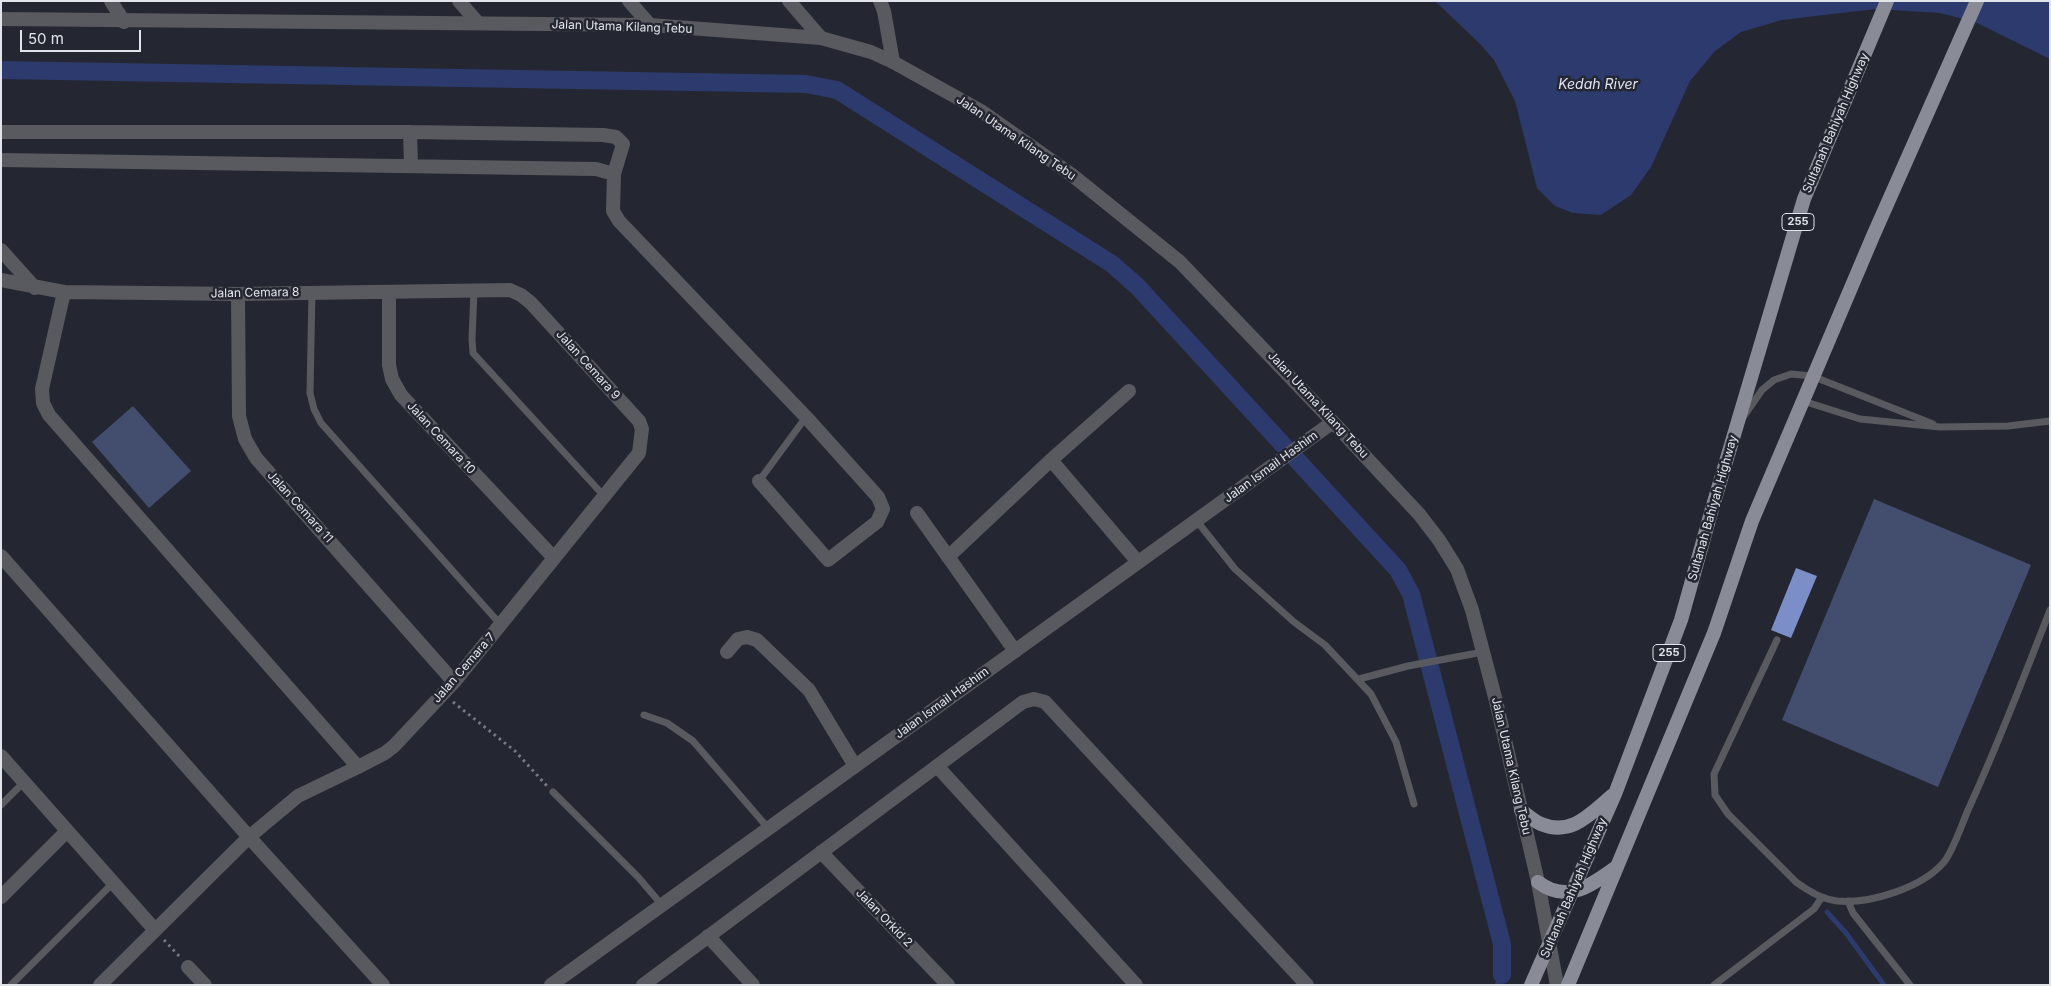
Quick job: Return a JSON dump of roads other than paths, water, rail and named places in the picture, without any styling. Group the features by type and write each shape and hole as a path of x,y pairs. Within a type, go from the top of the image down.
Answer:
{"main road":[{"name":"Sultanah Bahiyah Highway","path":"1531,985 1549,948 1615,794 1681,620 1804,199 1887,1"},
{"name":"255","path":"1568,985 1714,633 1752,521 1812,376 1976,1"},
{"path":"1521,810 1541,824 1556,827 1572,826 1587,819 1615,794"},
{"path":"1538,882 1552,891 1571,893 1590,885 1616,867"}],"street":[{"path":"111,1 124,22"},
{"path":"459,1 478,23"},
{"path":"629,1 650,25"},
{"path":"789,1 821,38"},
{"path":"880,1 884,11 893,62"},
{"name":"Jalan Utama Kilang Tebu","path":"1,19 124,22 650,25 821,38 856,47 893,62 981,111 1072,175 1148,234 1180,262 1419,514 1439,540 1457,569 1472,610 1538,882 1557,985"},
{"path":"1,132 410,132 603,135 616,137 623,144 614,174 613,211 619,222 806,417 878,498 883,509 878,522 828,560 759,481"},
{"path":"410,132 411,166"},
{"path":"1,160 596,169 614,174"},
{"path":"1,250 35,288"},
{"name":"Jalan Cemara 8","path":"1,280 64,292 238,294 510,290"},
{"name":"Jalan Cemara 9","path":"510,290 521,295 531,303 639,421 642,435 639,453"},
{"path":"64,292 42,389 43,403 49,415 358,767"},
{"name":"Jalan Cemara 10","path":"390,293 389,365 392,380 401,395 554,558"},
{"name":"Jalan Cemara 11","path":"238,294 240,416 245,439 256,458 454,682"},
{"path":"948,557 1051,460 1129,391"},
{"name":"Jalan Ismail Hashim","path":"551,985 1333,422"},
{"name":"Jalan Cemara 7","path":"100,985 249,837 298,796 385,753 394,746 454,682 639,453"},
{"path":"1051,460 1138,562"},
{"path":"916,513 1015,651"},
{"path":"1,556 249,837 383,985"},
{"path":"726,652 738,639 757,640 765,647 809,690 855,766"},
{"path":"643,985 1023,702 1034,699 1045,702 1307,985"},
{"path":"1,756 155,930"},
{"path":"937,766 1136,985"},
{"path":"1,897 67,831"},
{"name":"Jalan Orkid 2","path":"821,852 948,985"},
{"path":"708,936 753,985"},
{"path":"188,967 202,984"}],"lane":[{"path":"474,291 472,339 474,353 604,496"},
{"path":"312,292 310,393 314,409 321,423 501,625"},
{"path":"1737,426 1762,390 1774,380 1791,374 1812,376 1940,427"},
{"path":"1803,400 1860,419 1940,427 2008,426 2050,421"},
{"path":"759,481 806,417"},
{"path":"1196,520 1235,569 1294,622 1325,645 1359,679 1371,694 1396,742 1414,804"},
{"path":"1777,640 1714,774 1715,795 1728,814 1796,882 1822,897 1848,901 1892,894 1919,883 1944,861 1978,788 2050,610"},
{"path":"1359,679 1408,666 1483,652"},
{"path":"644,715 667,723 693,741 768,828"},
{"path":"1,805 24,782"},
{"path":"552,792 638,877 662,905"},
{"path":"11,985 113,883"},
{"path":"1714,985 1814,909 1822,897"},
{"path":"1848,901 1853,913 1910,985"}],"water":[{"name":"Kedah River","path":"1435,1 2050,1 2050,59 1975,22 1940,13 1876,9 1782,20 1741,32 1715,51 1690,81 1651,167 1631,195 1601,215 1573,213 1555,206 1537,188 1515,101 1494,60"}],"waterway":[{"path":"1,70 806,84 837,90 1112,264 1137,286 1398,570 1411,594 1502,944 1502,975"},
{"path":"1827,912 1846,933 1884,985"},
{"path":"1497,985 1502,975"}]}
